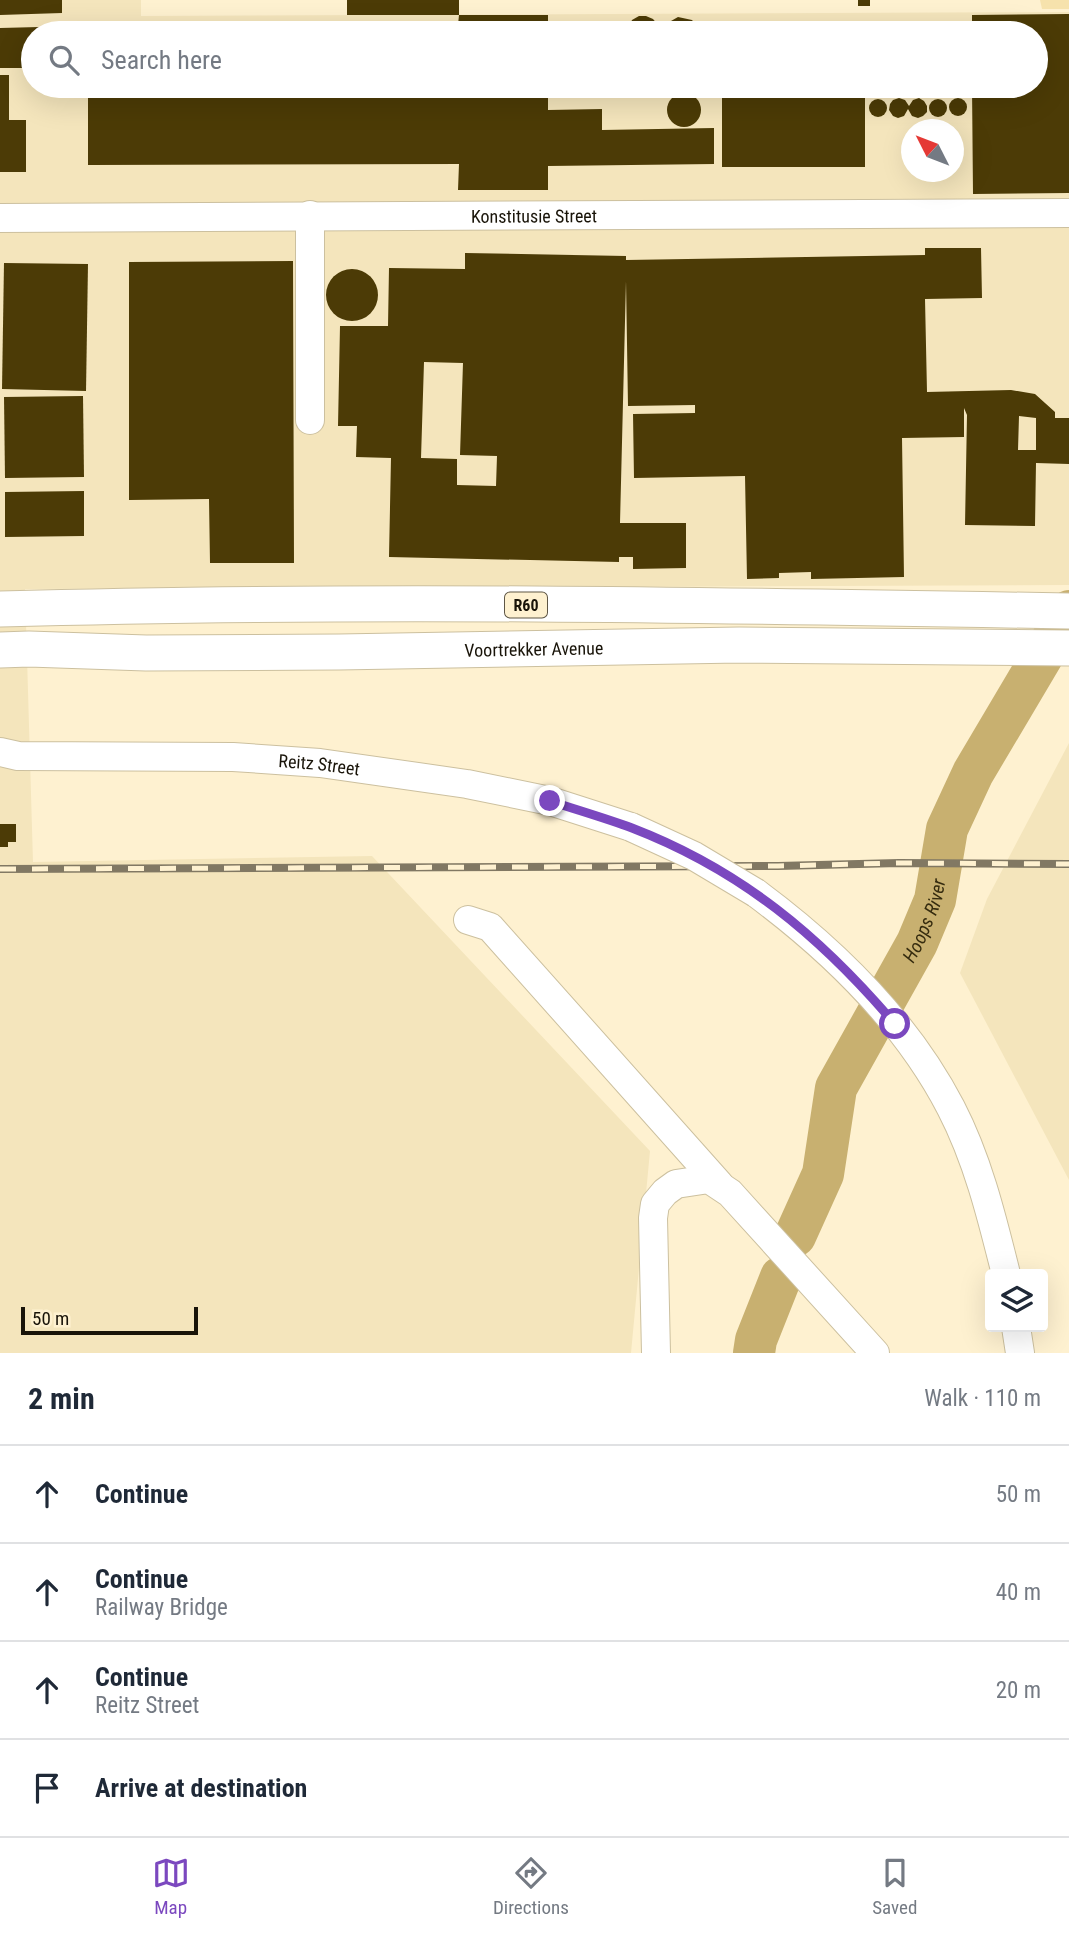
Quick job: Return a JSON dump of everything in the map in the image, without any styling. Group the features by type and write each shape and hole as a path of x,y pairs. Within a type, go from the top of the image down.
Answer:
{"main road":[{"name":"R60","path":"0,609 337,604 1069,611"},
{"path":"337,604 339,652"},
{"path":"177,653 180,605"},
{"path":"737,606 739,645"},
{"name":"Voortrekker Avenue","path":"0,650 339,652 739,645 1069,648"}],"street":[{"name":"Konstitusie Street","path":"0,218 1069,213"},
{"path":"310,215 310,419"},
{"name":"Reitz Street","path":"0,752 18,756 233,757 320,763 467,784 550,801 631,827 694,856 786,914 822,946 895,1024 926,1066 951,1108 974,1161 1005,1269"},
{"path":"468,920 490,927 719,1184 875,1353"},
{"path":"656,1353 655,1203 676,1184 709,1180 719,1184"},
{"path":"1017,1332 1020,1353"}],"shaded area":[{"path":"0,0 141,0 141,16 1069,12 1069,585 25,589 33,862 372,856 650,1151 631,1353 0,1353"},
{"path":"1040,0 1069,0 1069,9 1042,9"},
{"path":"1069,743 1069,1180 960,973 987,899"}],"building":[{"path":"0,0 62,0 62,13 0,15"},
{"path":"347,0 459,0 459,15 347,15"},
{"path":"858,0 870,0 870,6 858,6"},
{"path":"1069,14 1069,193 973,194 972,98 1048,98 1048,21 972,21 972,15"},
{"path":"459,15 548,15 548,21 458,21"},
{"path":"646,16 655,21 632,21"},
{"path":"678,17 693,21 671,21"},
{"path":"21,27 21,68 0,68 0,28"},
{"path":"0,75 9,75 9,120 26,120 26,172 0,172"},
{"path":"88,98 548,98 548,110 602,109 602,130 714,128 714,164 548,166 548,190 458,190 459,164 88,165"},
{"path":"672,98 696,98 701,110 696,122 684,127 672,122 667,110"},
{"path":"722,98 865,98 865,167 722,167"},
{"path":"899,98 905,100 909,106 913,100 919,98 927,106 927,112 918,118 912,116 908,109 904,116 893,116 889,110 890,104"},
{"path":"954,98 962,98 967,107 965,114 954,116 949,111 949,103"},
{"path":"874,99 882,99 887,108 885,115 874,117 869,112 869,104"},
{"path":"934,99 942,99 947,108 945,115 934,117 929,112 929,104"},
{"path":"925,248 981,248 982,298 925,299 927,392 1011,390 1035,394 1055,412 1055,418 1069,418 1069,464 1036,463 1035,526 965,525 967,415 964,408 964,437 902,438 904,577 811,579 811,572 779,573 779,578 747,579 745,476 634,478 633,414 695,413 695,405 628,406 626,281 620,523 686,523 686,568 633,569 633,557 619,557 619,562 389,557 391,458 356,457 357,426 338,426 340,326 388,326 389,268 465,269 465,253 626,256 626,260 925,255","holes":["424,362 463,363 460,455 497,456 496,486 457,485 457,459 421,458","1019,416 1036,418 1036,450 1018,450"]},
{"path":"293,261 294,563 210,563 209,499 129,500 129,262"},
{"path":"4,263 88,264 86,391 2,389"},
{"path":"352,269 362,271 370,277 376,285 376,305 370,313 362,319 352,321 342,319 334,313 328,305 326,295 328,285 334,277 342,271"},
{"path":"83,396 84,477 5,478 4,397"},
{"path":"84,491 84,536 5,537 5,492"},
{"path":"0,824 16,824 16,842 8,842 8,847 0,847"}],"waterway":[{"name":"Hoops River","path":"795,1236 823,1174 836,1088 917,943 935,900 947,829 973,773 1069,611"},
{"name":"Hoops River","path":"754,1353 756,1340 781,1277"}],"railway":[{"path":"0,869 1069,864"}],"route":[{"path":"550,801 654,837 688,853 756,893 786,914 822,946 895,1024"}]}
